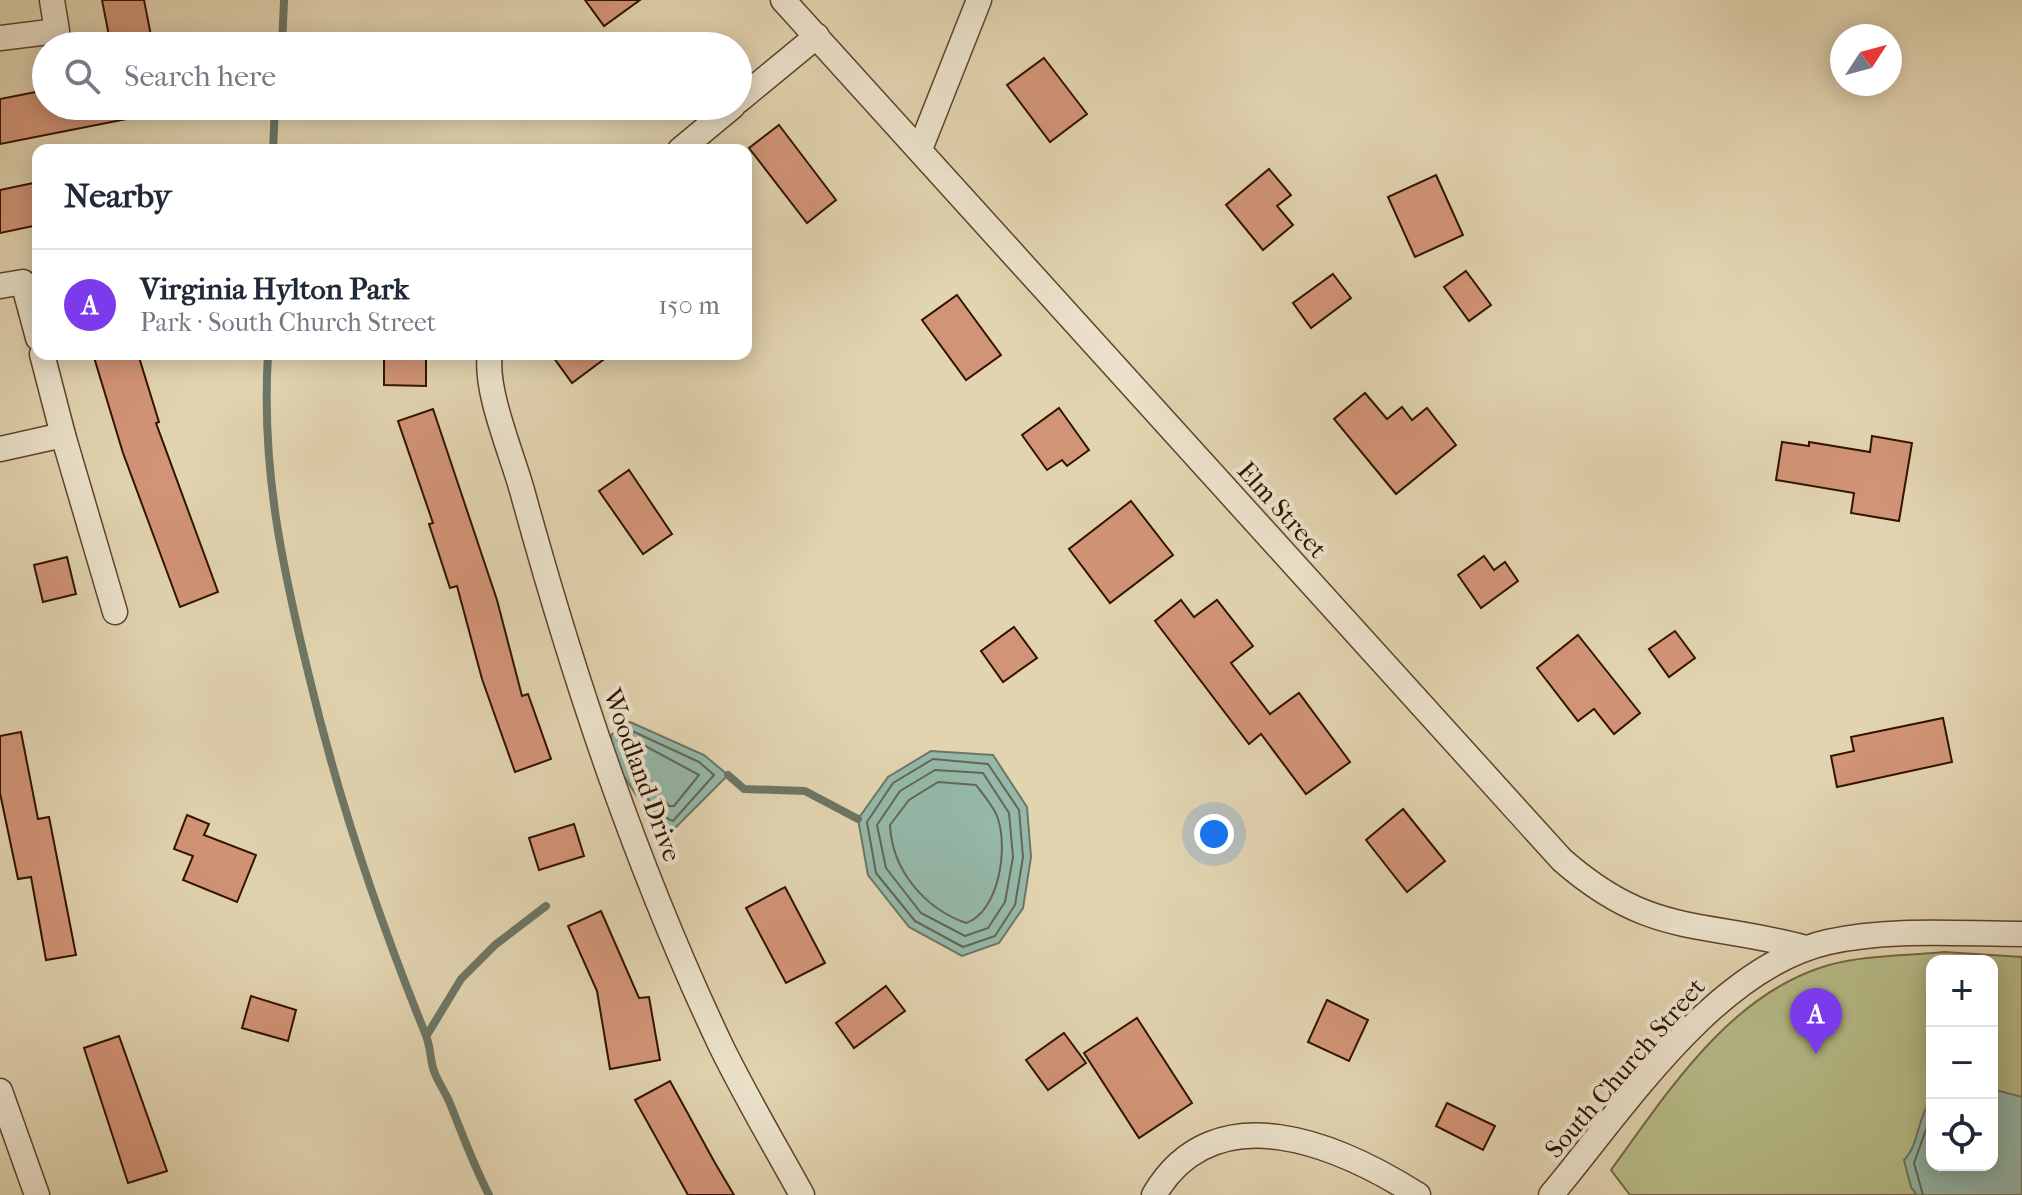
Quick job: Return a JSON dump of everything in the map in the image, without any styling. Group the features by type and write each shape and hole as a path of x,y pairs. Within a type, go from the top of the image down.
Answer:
{"street":[{"path":"49,32 57,31 52,0"},
{"name":"Elm Street","path":"783,0 1562,860 1610,898 1652,918 1806,948"},
{"path":"920,149 979,0"},
{"path":"0,38 32,34"},
{"path":"752,89 817,36"},
{"path":"687,144 716,120"},
{"path":"0,286 23,282 32,316"},
{"path":"44,360 115,612"},
{"name":"Woodland Drive","path":"490,360 489,384 508,437 561,631 602,754 680,954 716,1035 802,1195"},
{"path":"0,449 63,435"},
{"name":"South Church Street","path":"1551,1195 1711,1008 1756,973 1806,948 1852,938 2022,934"},
{"path":"0,1091 37,1195"},
{"path":"1154,1195 1191,1151 1240,1136 1266,1135 1292,1139 1353,1160 1418,1195"}],"green space":[{"path":"1944,952 1991,955 1926,955 1926,1171 1998,1171 1998,955 2022,957 2022,1195 1630,1195 1611,1170 1704,1049 1761,998 1794,979 1829,965"}],"water":[{"path":"630,722 704,755 728,775 670,833 636,795 613,759 611,735"},
{"path":"931,751 993,755 1027,807 1031,857 1023,908 999,943 962,956 909,927 868,875 858,819 888,777"},
{"path":"1998,1091 2022,1097 2022,1195 1917,1195 1911,1187 1904,1160 1913,1147 1926,1109 1926,1171 1998,1171"}],"building":[{"path":"102,0 144,0 150,32 108,32"},
{"path":"585,0 640,0 604,26"},
{"path":"1044,58 1087,114 1050,142 1007,85"},
{"path":"32,93 32,120 122,120 0,144 0,99"},
{"path":"779,125 836,200 807,223 752,152 752,146"},
{"path":"1269,169 1291,195 1277,206 1293,225 1263,250 1226,205"},
{"path":"1436,175 1463,235 1415,257 1388,197"},
{"path":"32,183 32,226 0,233 0,190"},
{"path":"1466,271 1491,305 1469,321 1444,287"},
{"path":"1333,274 1351,298 1311,328 1293,303"},
{"path":"957,295 1001,355 966,380 922,320"},
{"path":"95,360 140,360 159,422 156,423 218,592 180,607 123,453"},
{"path":"384,360 426,360 426,386 384,385"},
{"path":"555,360 603,360 572,383"},
{"path":"1365,393 1387,419 1402,407 1412,420 1427,408 1456,445 1396,494 1334,419"},
{"path":"1059,408 1089,450 1067,466 1062,460 1047,470 1022,435"},
{"path":"433,409 497,600 522,696 528,694 551,759 515,772 482,679 457,586 450,588 429,524 433,523 398,421"},
{"path":"1872,436 1912,443 1899,521 1851,513 1854,493 1776,480 1782,442 1809,446 1809,442 1870,452"},
{"path":"629,470 672,534 643,554 599,491"},
{"path":"1131,501 1173,555 1110,603 1069,549"},
{"path":"1484,556 1494,570 1505,562 1518,581 1481,608 1458,575"},
{"path":"67,557 76,594 43,602 34,565"},
{"path":"1181,600 1194,617 1217,600 1253,646 1231,663 1270,714 1299,693 1350,762 1306,794 1261,734 1249,744 1155,621"},
{"path":"1014,627 1037,658 1003,682 981,651"},
{"path":"1675,631 1695,658 1669,677 1649,649"},
{"path":"1578,635 1640,713 1614,734 1594,709 1578,721 1537,668"},
{"path":"1943,718 1952,762 1837,787 1831,756 1854,751 1851,737"},
{"path":"21,732 38,819 49,817 76,955 46,960 31,877 18,879 0,793 0,736"},
{"path":"1403,809 1445,861 1407,892 1366,840"},
{"path":"187,815 209,824 204,835 256,855 237,902 183,880 193,856 174,849"},
{"path":"574,824 584,856 539,870 529,838"},
{"path":"785,887 825,963 786,983 746,908"},
{"path":"601,911 639,998 649,997 660,1060 610,1069 597,991 568,926"},
{"path":"886,986 905,1011 854,1048 836,1023"},
{"path":"251,996 296,1010 288,1041 242,1028"},
{"path":"1327,1000 1368,1020 1349,1061 1308,1042"},
{"path":"1137,1018 1192,1103 1139,1138 1084,1053"},
{"path":"1064,1033 1086,1063 1048,1090 1026,1060"},
{"path":"119,1036 167,1171 128,1183 84,1048"},
{"path":"670,1081 734,1195 688,1195 635,1100"},
{"path":"1447,1103 1495,1126 1483,1150 1436,1126"}],"waterway":[{"path":"283,32 284,0"},
{"path":"273,144 274,120"},
{"path":"268,360 268,437 276,516 290,595 320,722 360,857 427,1037 434,1072 489,1195"},
{"path":"728,775 744,789 805,791 858,819"},
{"path":"650,817 653,814"},
{"path":"427,1035 461,979 495,945 546,906"}],"place":[{"name":"Virginia Hylton Park","path":"1816,1054"}]}
